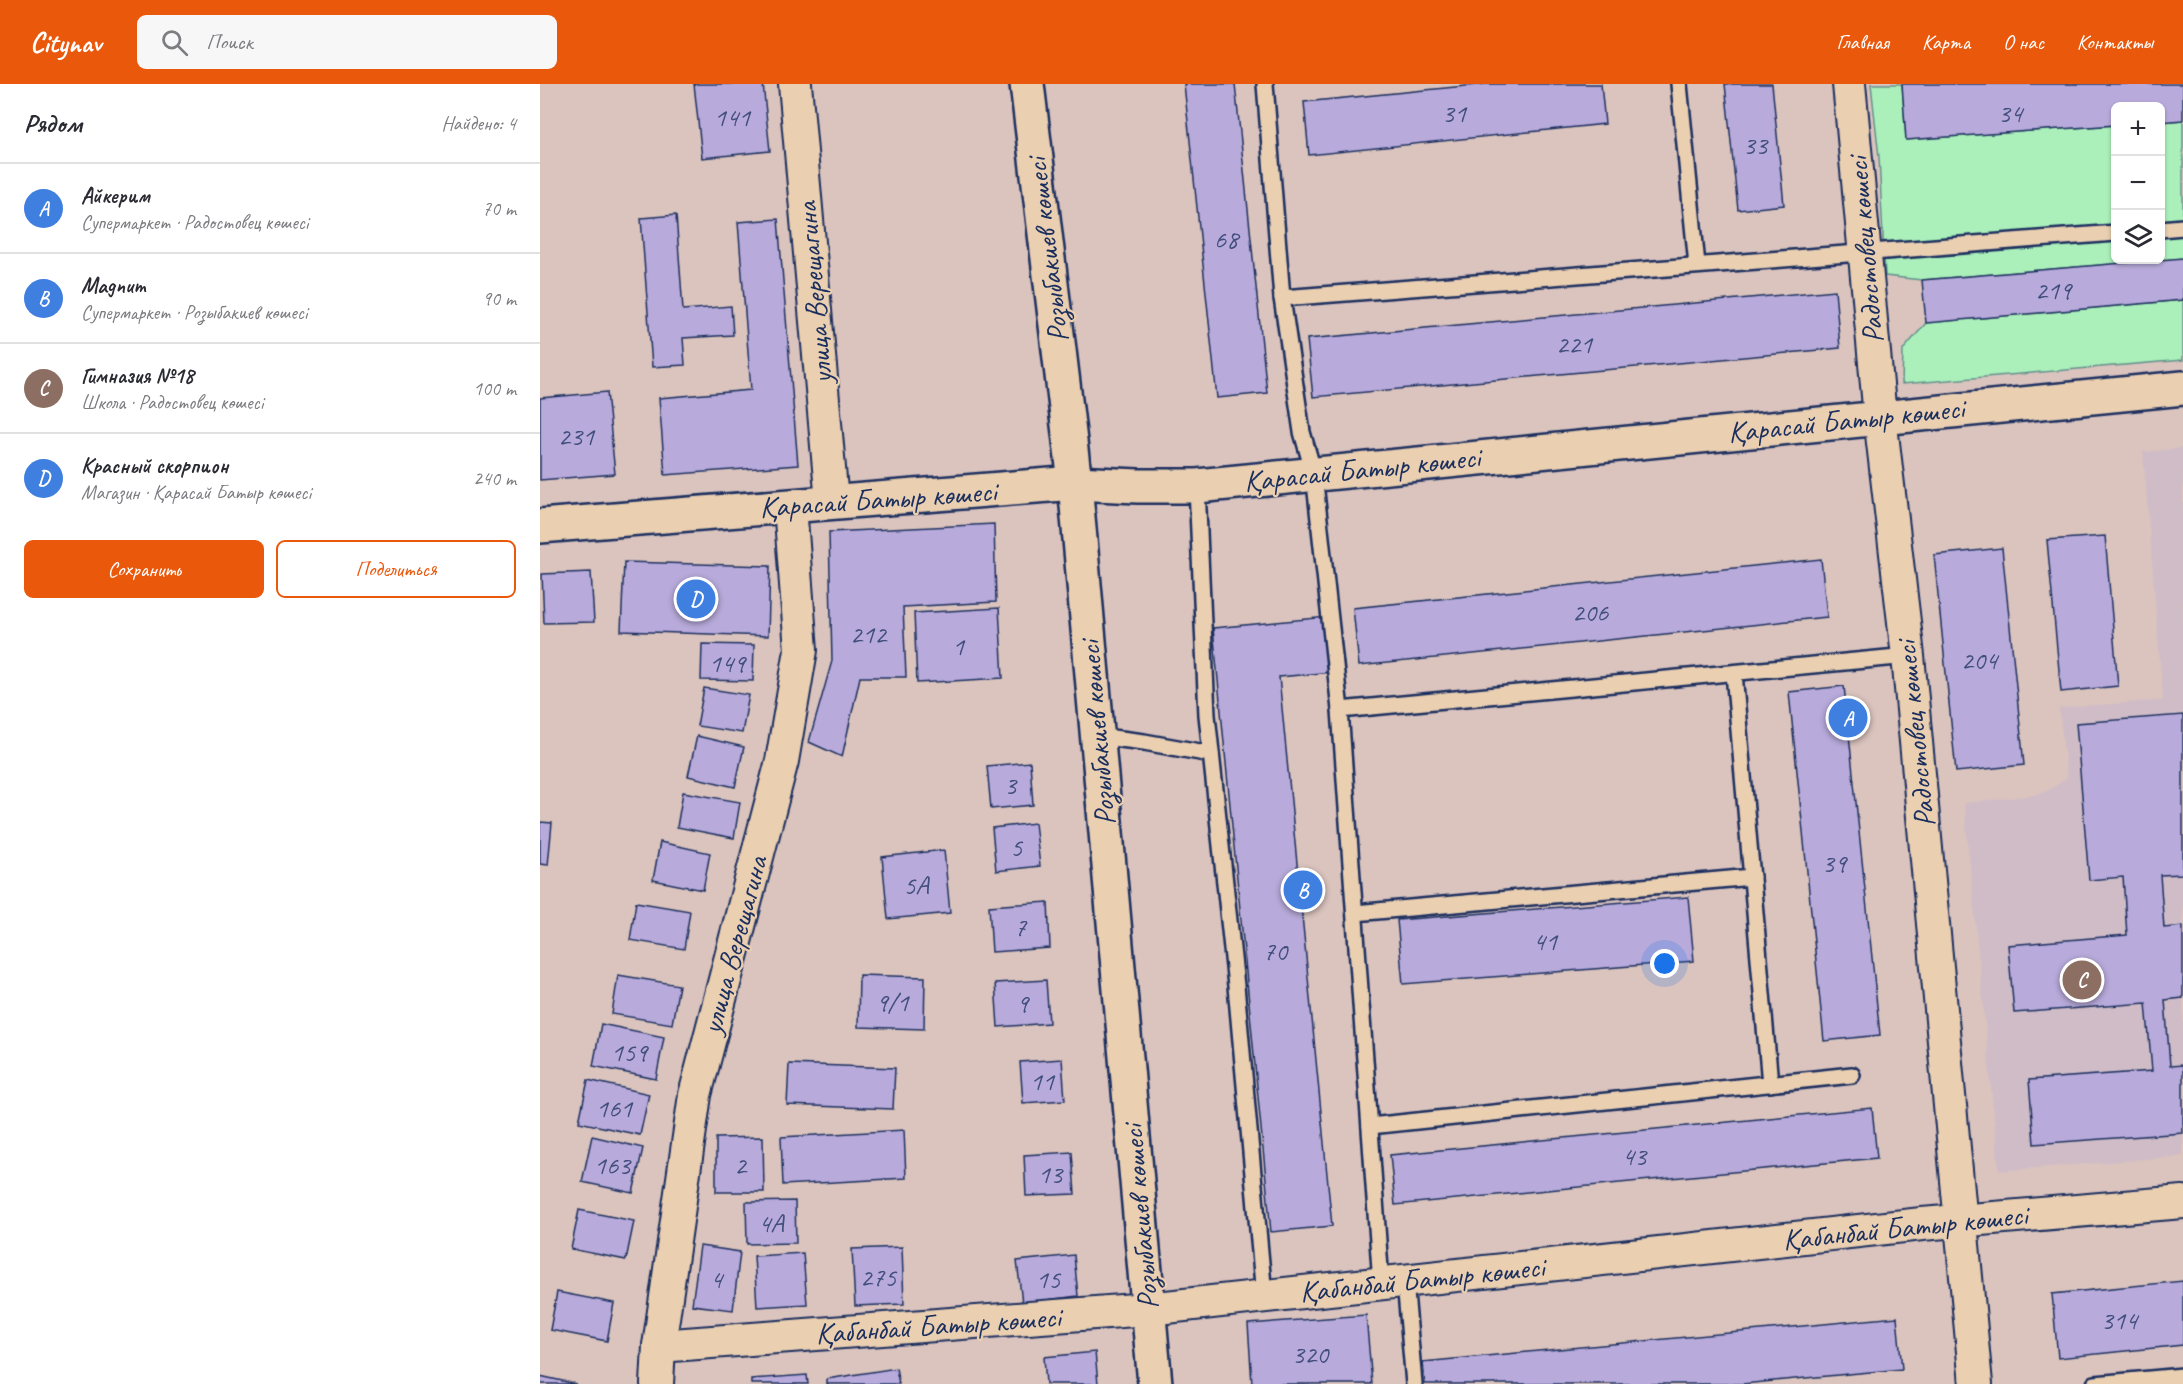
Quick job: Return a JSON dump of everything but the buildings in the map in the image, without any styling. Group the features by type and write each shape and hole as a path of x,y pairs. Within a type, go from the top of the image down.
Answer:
{"street":[{"name":"улица Верещагина","path":"795,84 832,502"},
{"name":"Розыбакиев көшесі","path":"1027,84 1075,483 1155,1384"},
{"name":"Радостовец көшесі","path":"1849,84 1880,417 1908,656 1976,1384"},
{"name":"Қарасай Батыр көшесі","path":"540,526 1075,483 1197,486 2183,387"},
{"name":"улица Верещагина","path":"657,1384 659,1346 695,1095 782,761 801,650 790,506"},
{"name":"Қабанбай Батыр көшесі","path":"659,1346 1148,1309 1961,1220 2183,1202"}],"lane":[{"path":"1265,84 1282,298 1302,432 1314,474 1340,710 1370,1126 1393,1282 1414,1384"},
{"path":"1679,84 1697,266"},
{"path":"2165,229 2183,227"},
{"path":"1282,298 2111,233"},
{"path":"1197,486 1207,715 1236,986 1264,1296"},
{"path":"1340,710 1908,656"},
{"path":"1734,673 1770,1084"},
{"path":"1097,736 1211,754"},
{"path":"1355,913 1752,877"},
{"path":"1370,1126 1852,1075"},
{"path":"2095,1384 2183,1376"}],"shaded area":[{"path":"2183,448 2183,1156 1999,1171 1964,803 2034,795 2049,790 2067,778 2059,708 2163,700 2143,452"}],"green space":[{"path":"1871,84 1902,84 1906,140 2111,125 2112,264 1922,280 1885,276 1879,157"},
{"path":"2183,120 2183,258 2165,260 2165,122"},
{"path":"2183,300 2183,360 1902,384 1903,350 1926,323"}],"place":[{"name":"Красный скорпион","path":"696,599"},
{"name":"Айкерим","path":"1848,718"},
{"name":"Magnum","path":"1303,890"},
{"name":"Гимназия №18","path":"2082,980"}]}
